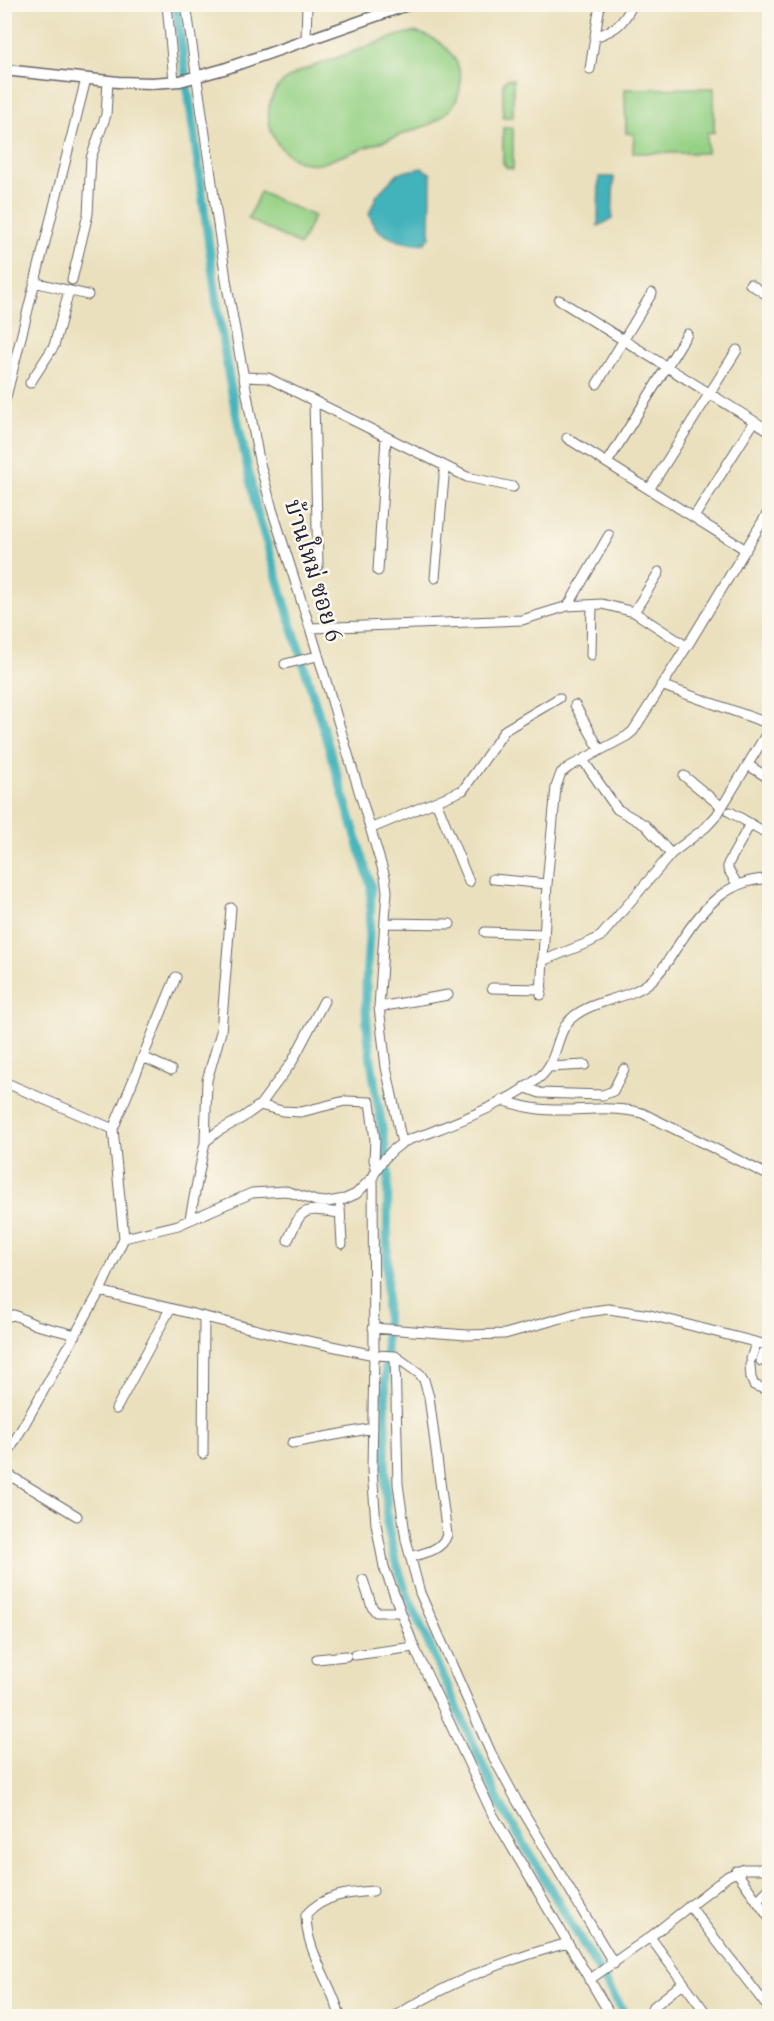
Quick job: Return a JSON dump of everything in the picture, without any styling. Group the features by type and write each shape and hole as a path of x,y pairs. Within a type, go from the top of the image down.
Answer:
{"main road":[{"path":"4,70 152,84 185,80 410,4"}],"street":[{"path":"167,4 185,80"},
{"name":"บ้านใหม่ ซอย 6","path":"186,4 185,80 243,377 272,508 310,628 314,657 372,828 385,877 387,891 379,1007 386,1067 402,1143"},
{"path":"306,41 307,4"},
{"path":"590,69 600,4"},
{"path":"595,37 617,28 624,21 633,4"},
{"path":"4,405 86,79"},
{"path":"72,280 88,214 91,158 106,115 108,81"},
{"path":"34,282 88,295"},
{"path":"750,284 770,297"},
{"path":"30,383 54,346 69,291"},
{"path":"597,384 652,293"},
{"path":"560,300 770,431"},
{"path":"607,463 687,334"},
{"path":"650,488 737,350"},
{"path":"243,377 268,378 467,477 513,487"},
{"path":"314,401 318,566"},
{"path":"693,517 754,422"},
{"path":"378,571 386,437"},
{"path":"567,438 746,550"},
{"path":"435,578 445,466"},
{"path":"492,988 542,992 547,884 556,787 561,773 633,731 770,508"},
{"path":"568,606 609,535"},
{"path":"634,612 659,572"},
{"path":"591,655 592,605"},
{"path":"310,628 513,621 568,606 613,606 634,612 686,646"},
{"path":"285,664 314,657"},
{"path":"542,961 601,936 671,854 726,810 770,726 662,685"},
{"path":"372,828 463,790 506,730 559,698"},
{"path":"575,705 600,750"},
{"path":"583,760 617,809 645,825 671,854"},
{"path":"748,765 770,779"},
{"path":"684,776 726,810 770,835"},
{"path":"436,801 470,882"},
{"path":"737,884 728,869 728,864 750,824"},
{"path":"493,879 547,884"},
{"path":"124,1238 178,1225 239,1197 264,1191 286,1191 316,1201 339,1200 356,1194 377,1168 402,1143 471,1116 540,1077 550,1067 565,1027 572,1017 646,985 663,969 681,941 710,904 737,884 770,879"},
{"path":"190,1218 205,1142 206,1089 220,1032 231,908"},
{"path":"385,923 450,924"},
{"path":"485,932 544,934"},
{"path":"5,1459 100,1291 124,1238 113,1129 176,977"},
{"path":"379,1007 448,995"},
{"path":"205,1142 260,1105 292,1062 324,1001"},
{"path":"143,1057 171,1070"},
{"path":"550,1067 585,1065"},
{"path":"524,1087 540,1093 603,1095 613,1091 624,1069"},
{"path":"4,1082 113,1129"},
{"path":"502,1100 540,1110 625,1109 642,1113 770,1176"},
{"path":"260,1105 282,1111 301,1112 345,1101 370,1102 375,1140 374,1160 377,1168 378,1329 372,1470 376,1524 384,1567 414,1647 493,1815 568,1943 593,1977 611,2016"},
{"path":"339,1200 342,1245"},
{"path":"288,1240 298,1217 304,1212 319,1210 340,1213"},
{"path":"100,1291 204,1318 376,1355 394,1356 413,1367 424,1380 429,1397 447,1535 441,1546 410,1557"},
{"path":"116,1409 170,1309"},
{"path":"378,1329 467,1335 505,1334 579,1313 608,1309 650,1315 764,1345"},
{"path":"4,1317 14,1315 36,1325 76,1335"},
{"path":"203,1454 204,1318"},
{"path":"770,1334 755,1363 752,1378 754,1385 770,1391"},
{"path":"394,1356 398,1484 410,1557 420,1593 491,1753 610,1966"},
{"path":"292,1443 373,1428"},
{"path":"4,1472 77,1515"},
{"path":"363,1580 376,1612 401,1612"},
{"path":"317,1659 414,1647"},
{"path":"593,1977 650,1937 736,1871 770,1869"},
{"path":"736,1871 770,1919"},
{"path":"757,1901 770,1888"},
{"path":"340,2016 315,1956 306,1925 306,1915 330,1898 373,1891"},
{"path":"689,1905 770,2010"},
{"path":"650,1937 708,2016"},
{"path":"396,2016 476,1974 514,1959 568,1943"},
{"path":"652,2008 683,1983"}],"green space":[{"path":"413,32 426,35 447,49 459,69 461,81 459,94 446,114 431,124 320,164 302,162 283,150 271,132 269,110 276,89 286,79 298,72 396,36"},
{"path":"507,79 513,79 513,117 503,117 503,84"},
{"path":"714,88 714,132 707,133 707,153 633,153 634,134 626,133 625,89"},
{"path":"503,128 513,128 513,169 507,168 503,163"},
{"path":"260,192 314,216 300,245 248,219"}],"water":[{"path":"422,168 431,174 430,237 425,243 398,241 375,227 369,214 377,195 398,173"},
{"path":"599,177 614,177 612,219 598,226"}],"waterway":[{"path":"176,4 218,311 230,384 256,508 371,886 366,1014 388,1171 385,1452 387,1523 394,1556 408,1597 499,1802 626,2016"}]}
